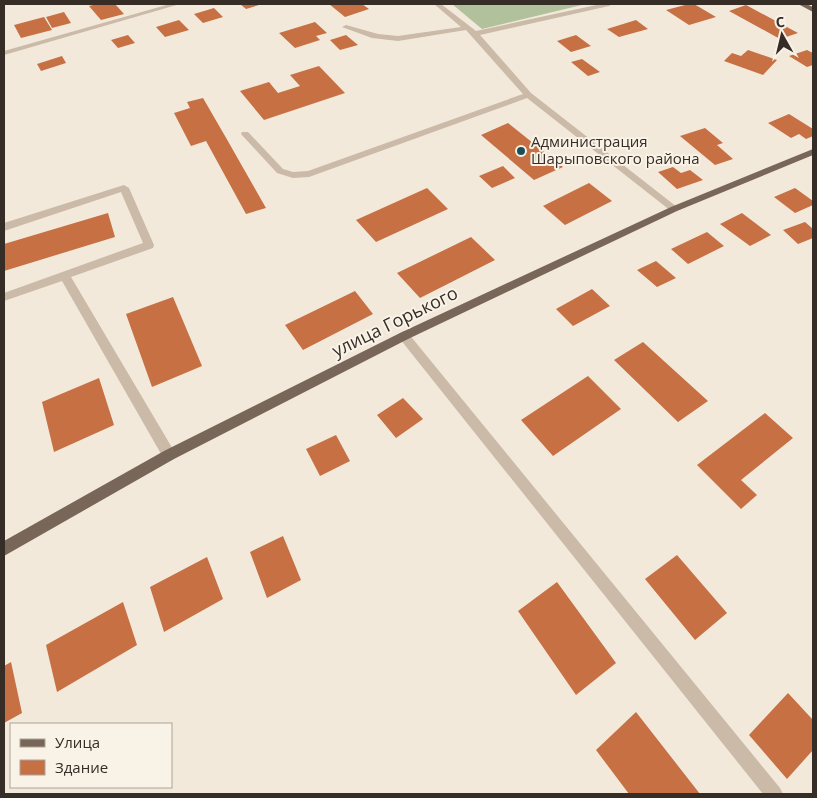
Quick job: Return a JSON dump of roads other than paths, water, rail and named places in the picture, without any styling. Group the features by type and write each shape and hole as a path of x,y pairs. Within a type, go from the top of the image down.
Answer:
{"main road":[{"path":"801,4 813,10"},
{"name":"улица Горького","path":"4,549 169,455 404,336 674,209 813,152"}],"street":[{"path":"4,53 177,4"},
{"path":"437,4 475,34 528,95 674,209"},
{"path":"475,34 609,4"},
{"path":"346,28 376,36 405,38 467,28"},
{"path":"245,134 280,171 293,175 309,174 528,95"},
{"path":"4,226 124,188 150,245 4,297"},
{"path":"64,275 169,455"},
{"path":"404,336 774,794"}],"place":[{"name":"Администрация Шарыповского района","path":"521,151"}]}
